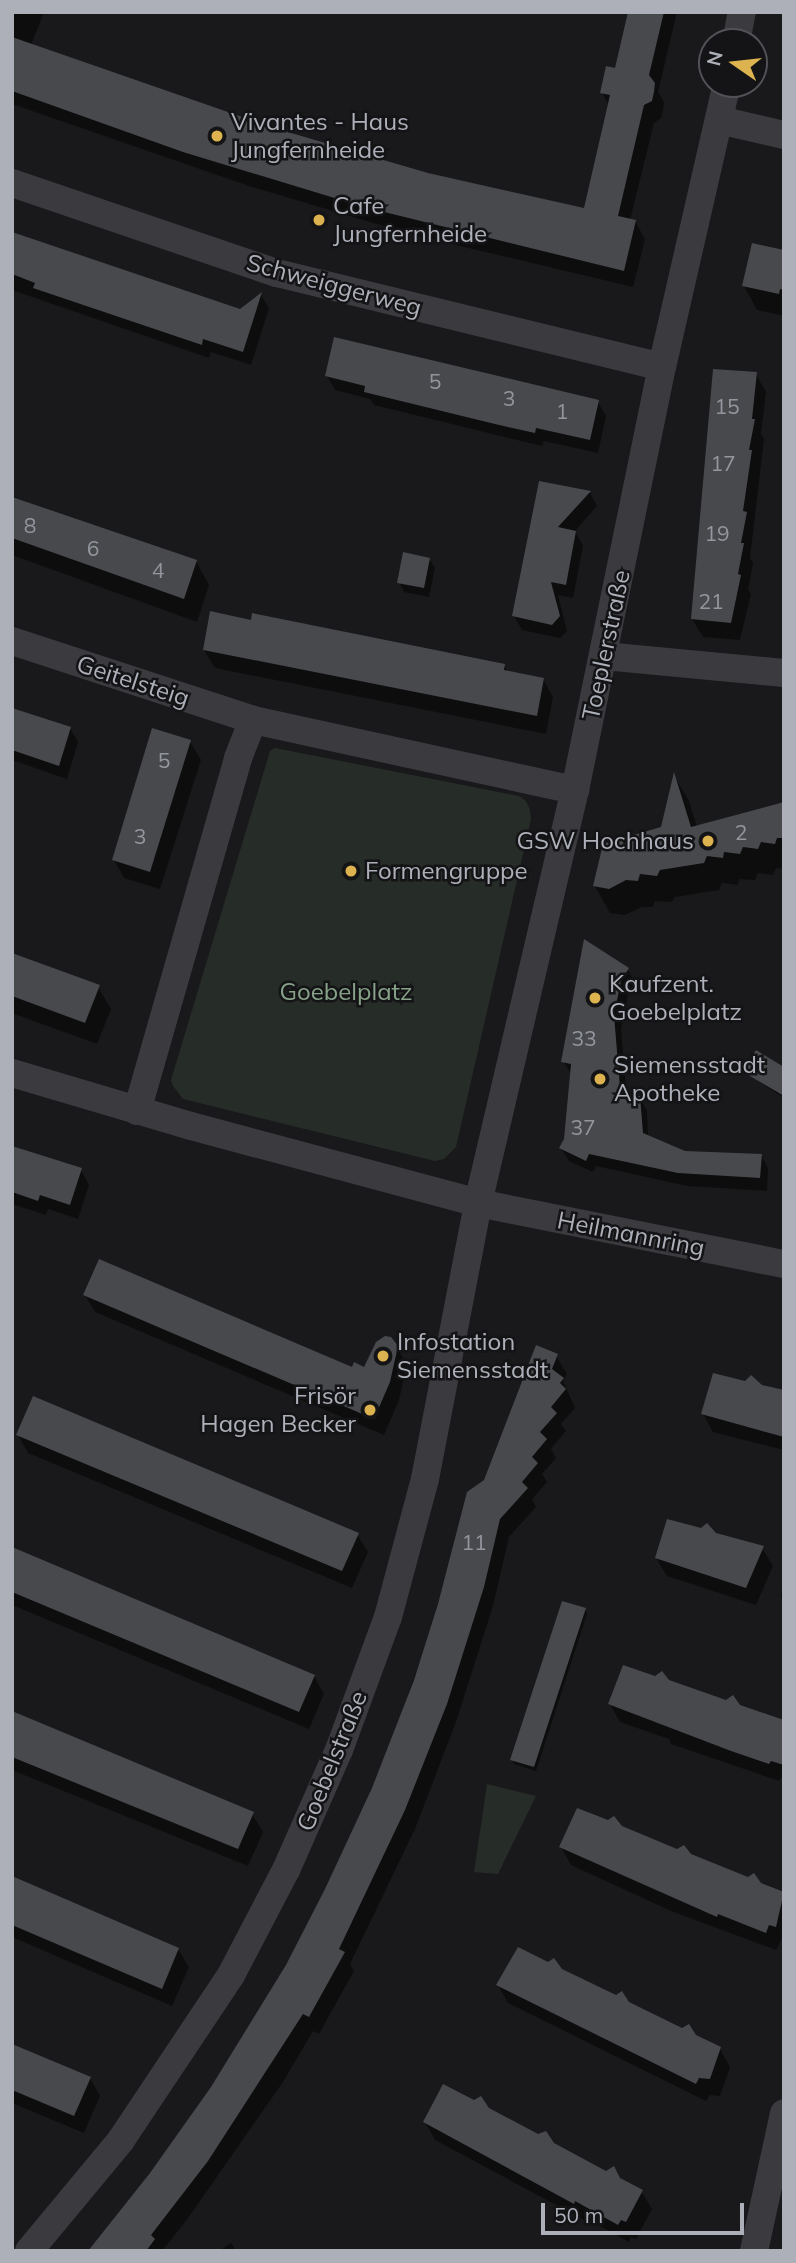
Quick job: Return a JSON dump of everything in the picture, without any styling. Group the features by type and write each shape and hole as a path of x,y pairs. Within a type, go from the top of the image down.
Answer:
{"street":[{"name":"Toeplerstraße","path":"478,1203 575,790 662,367 724,98"},
{"path":"719,120 784,135"},
{"name":"Schweiggerweg","path":"12,183 277,273 662,367"},
{"name":"Geitelsteig","path":"12,641 253,720"},
{"path":"604,656 784,673"},
{"path":"137,1111 238,758 253,720 575,790"},
{"path":"12,1073 137,1111 478,1203"},
{"name":"Heilmannring","path":"478,1203 784,1265"},
{"name":"Goebelstraße","path":"29,2251 121,2140 175,2064 231,1975 286,1870 339,1750 388,1617 425,1479 478,1203"},
{"path":"754,2251 784,2113"}],"green space":[{"name":"Goebelplatz","path":"275,748 519,796 526,801 530,810 531,819 456,1147 444,1159 435,1161 183,1099 173,1086 171,1080 270,751"},
{"path":"487,1784 536,1796 498,1874 474,1872"}],"building":[{"name":"Vivantes - Haus Jungfernheide","path":"628,12 664,12 649,75 655,83 652,101 644,105 618,216 636,220 624,271 364,207 183,152 12,91 12,37 274,128 428,173 584,208 610,95 600,93 606,66 615,68"},
{"path":"12,232 240,309 262,292 243,352 203,339 202,345 33,288 35,283 12,274"},
{"path":"752,243 784,250 784,290 780,289 779,294 742,286"},
{"path":"334,337 599,400 590,440 536,428 535,433 364,392 365,386 325,376"},
{"path":"713,369 757,372 752,419 755,419 749,450 752,450 743,511 747,512 738,574 741,575 731,623 691,619"},
{"path":"539,481 591,491 558,527 576,531 566,585 551,582 560,616 552,625 512,616"},
{"path":"12,497 197,560 184,599 12,538"},
{"path":"403,552 430,558 424,588 397,583"},
{"path":"210,611 251,620 252,613 505,664 504,670 544,678 537,716 203,650"},
{"path":"12,708 71,727 59,766 12,750"},
{"path":"152,728 191,740 150,872 112,860"},
{"name":"GSW Hochhaus","path":"674,772 691,827 784,802 784,838 777,838 775,844 761,842 758,849 743,847 740,854 724,852 723,858 707,856 704,863 660,870 657,876 640,874 638,881 626,880 609,889 593,886 603,844 661,827"},
{"path":"584,939 629,968 621,981 614,1015 621,1099 640,1096 643,1133 685,1151 762,1154 760,1178 678,1173 589,1154 586,1161 559,1148 564,1139 571,1064 561,1062"},
{"path":"12,953 100,985 85,1023 12,996"},
{"path":"756,1050 784,1067 784,1096 743,1072"},
{"path":"12,1146 82,1168 70,1205 40,1195 38,1201 12,1192"},
{"path":"99,1259 352,1367 354,1362 364,1367 376,1342 385,1336 391,1337 398,1346 390,1382 374,1419 83,1295"},
{"path":"536,1345 558,1354 552,1369 564,1378 560,1383 566,1389 551,1407 557,1413 540,1432 547,1439 532,1457 538,1463 522,1482 528,1488 500,1519 484,1587 447,1704 405,1810 339,1949 345,1952 309,2017 303,2014 208,2161 151,2235 155,2239 146,2251 88,2251 150,2173 211,2087 286,1965 325,1889 372,1788 414,1680 438,1604 467,1492 484,1480"},
{"path":"713,1373 745,1381 751,1375 762,1385 784,1390 784,1437 701,1414"},
{"path":"33,1396 359,1533 342,1571 16,1435"},
{"path":"667,1519 701,1528 707,1523 716,1533 764,1546 746,1588 655,1558"},
{"path":"12,1547 315,1675 299,1712 12,1592"},
{"path":"562,1601 586,1608 534,1767 510,1760"},
{"path":"623,1665 655,1676 662,1671 669,1680 726,1700 733,1695 740,1705 784,1720 784,1765 771,1761 769,1764 731,1751 608,1704"},
{"path":"12,1711 254,1812 238,1849 12,1757"},
{"path":"577,1808 608,1820 614,1816 622,1826 677,1849 684,1845 691,1854 748,1877 754,1873 761,1883 784,1892 776,1927 769,1925 766,1933 718,1914 717,1917 559,1847"},
{"path":"12,1876 179,1948 162,1989 12,1925"},
{"path":"518,1947 548,1962 554,1958 562,1969 616,1995 622,1991 629,2002 682,2028 689,2024 696,2035 721,2047 710,2079 699,2078 696,2084 496,1985"},
{"path":"12,2044 91,2077 74,2116 12,2090"},
{"path":"443,2084 474,2100 481,2096 489,2108 538,2134 546,2131 554,2143 606,2171 614,2166 620,2178 643,2190 626,2222 621,2220 618,2225 575,2201 574,2204 423,2122"}],"place":[{"name":"Vivantes - Haus Jungfernheide","path":"217,136"},
{"name":"Cafe Jungfernheide","path":"319,220"},
{"name":"GSW Hochhaus","path":"708,841"},
{"name":"Formengruppe","path":"351,871"},
{"name":"Kaufzent. Goebelplatz","path":"595,998"},
{"name":"Siemensstadt Apotheke","path":"600,1079"},
{"name":"Infostation Siemensstadt","path":"383,1356"},
{"name":"Frisör Hagen Becker","path":"370,1410"}]}
